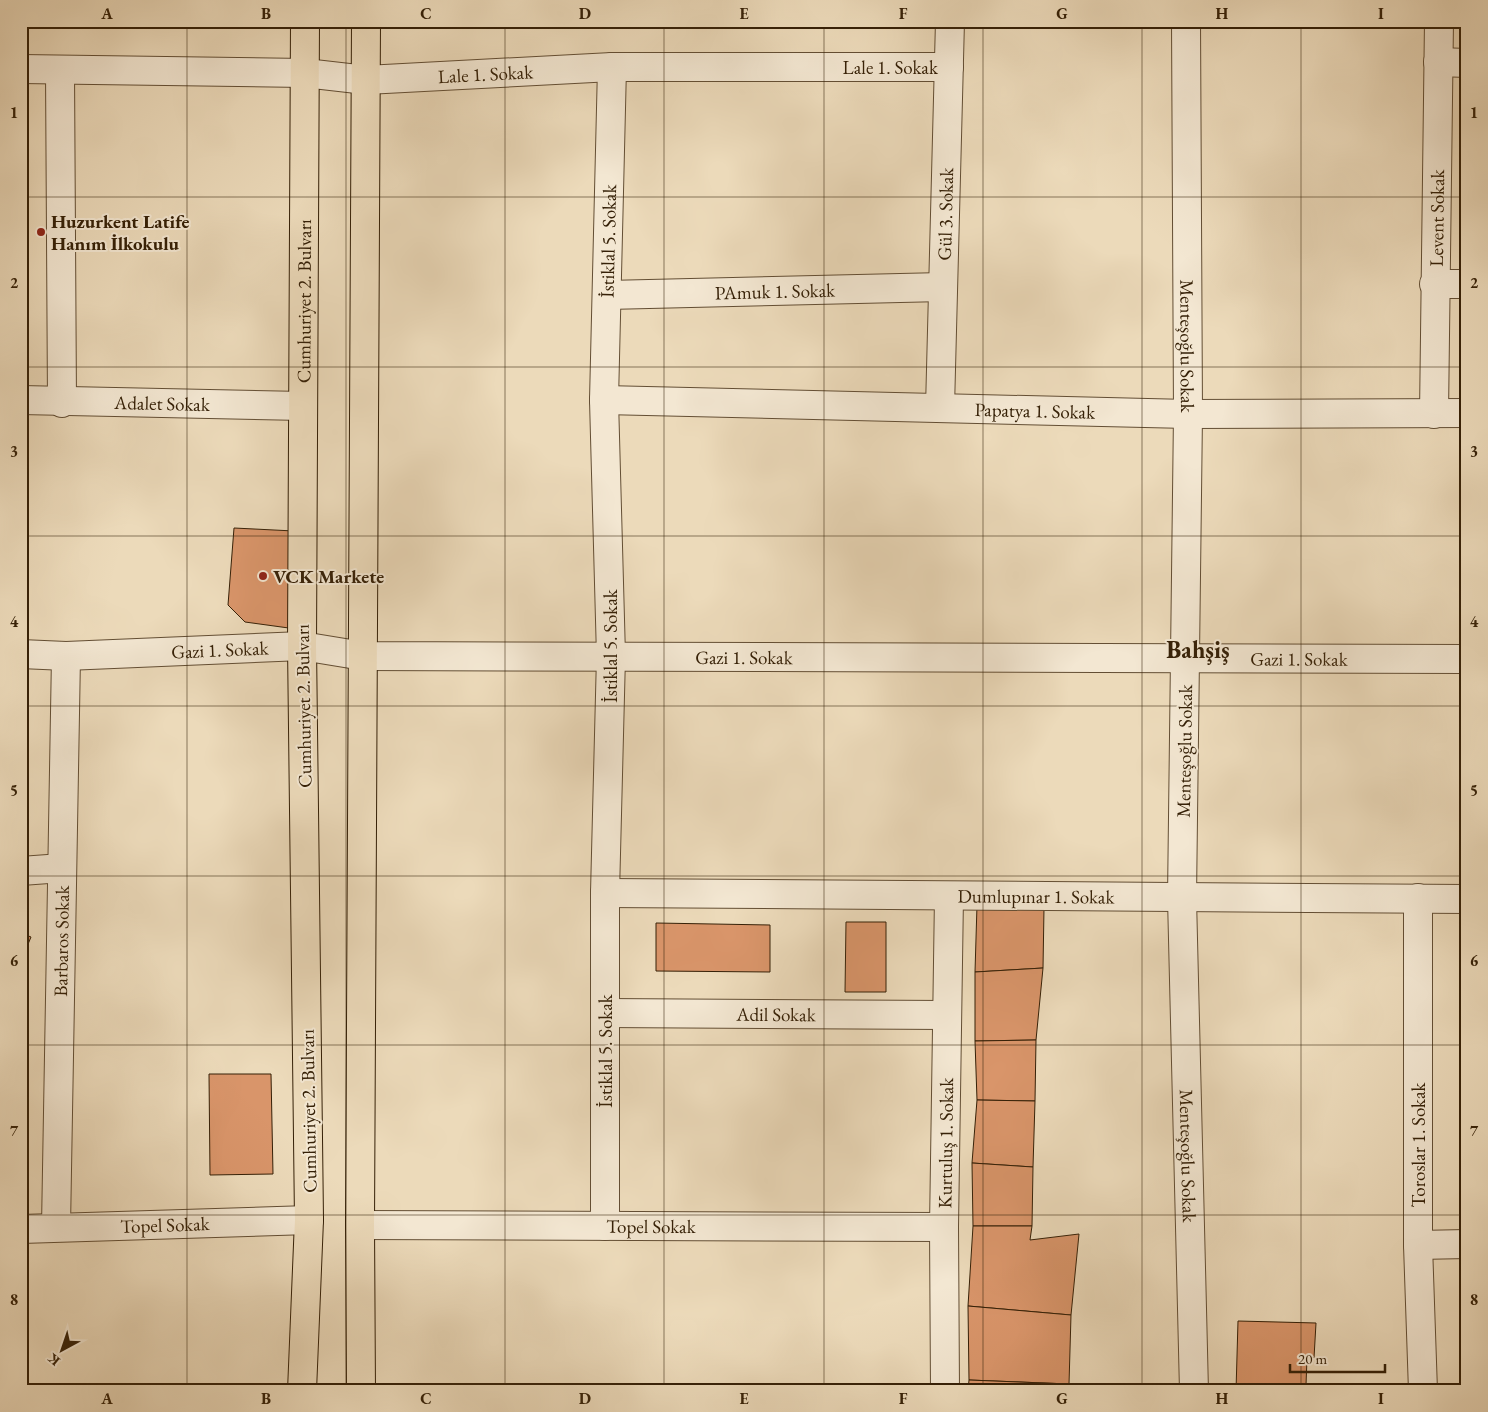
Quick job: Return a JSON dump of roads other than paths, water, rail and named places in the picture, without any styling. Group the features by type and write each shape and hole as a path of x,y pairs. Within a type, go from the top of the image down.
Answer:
{"main road":[{"name":"Cumhuriyet 2. Bulvarı","path":"302,1391 309,1220 302,646 305,21"},
{"path":"361,1391 360,1225 366,21"}],"street":[{"name":"Gül 3. Sokak","path":"940,408 950,21"},
{"name":"Menteşoğlu Sokak","path":"1186,21 1188,414 1182,898 1194,1391"},
{"name":"Levent Sokak","path":"1434,414 1434,284 1439,21"},
{"path":"1438,62 1467,63"},
{"name":"Lale 1. Sokak","path":"21,69 305,73 366,80 612,67 949,67"},
{"name":"İstiklal 5. Sokak","path":"605,1226 605,893 612,656 604,400 612,67"},
{"path":"60,70 62,402"},
{"path":"1434,284 1467,284"},
{"name":"PAmuk 1. Sokak","path":"607,295 943,287"},
{"name":"Adalet Sokak","path":"21,400 304,406"},
{"name":"Papatya 1. Sokak","path":"604,400 1188,414 1467,413"},
{"name":"Gazi 1. Sokak","path":"21,654 66,656 302,646 363,656 1467,659"},
{"name":"Barbaros Sokak","path":"56,1227 66,656"},
{"path":"21,871 62,868"},
{"name":"Dumlupınar 1. Sokak","path":"605,893 1467,899"},
{"name":"Kurtuluş 1. Sokak","path":"946,1391 944,1227 949,896"},
{"name":"Toroslar 1. Sokak","path":"1418,898 1418,1245 1423,1391"},
{"name":"Adil Sokak","path":"605,1013 947,1016"},
{"name":"Topel Sokak","path":"21,1229 309,1220"},
{"name":"Topel Sokak","path":"360,1225 944,1227"},
{"path":"1418,1245 1467,1244"}],"place":[{"name":"Huzurkent Latife Hanım İlkokulu","path":"41,232"},
{"name":"VCK Markete","path":"263,576"}],"district":[{"name":"Bahşiş","path":"1198,650"}]}
